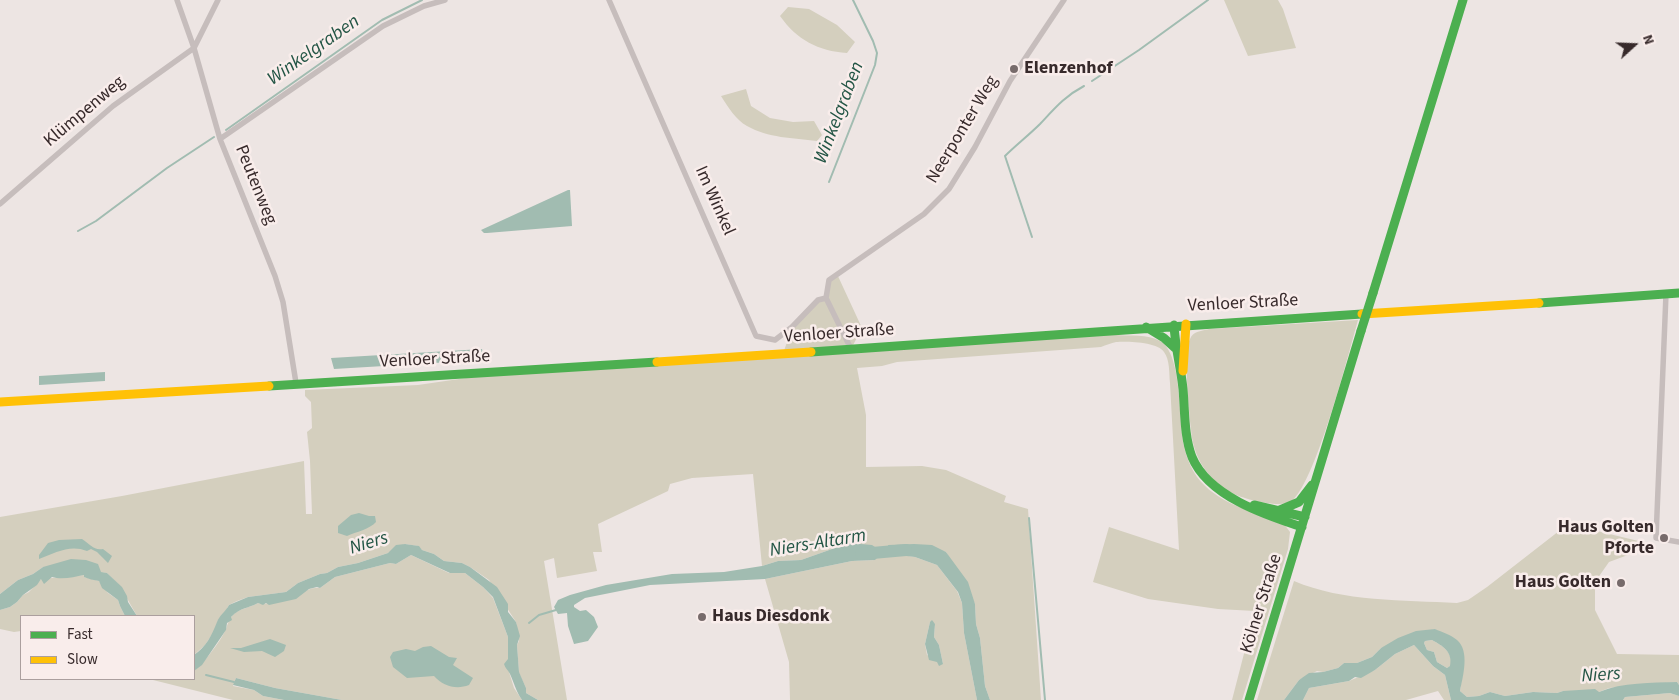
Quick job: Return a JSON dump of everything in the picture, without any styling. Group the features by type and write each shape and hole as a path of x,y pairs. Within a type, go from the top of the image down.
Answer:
{"main road":[{"name":"Kölner Straße","path":"1249,700 1463,0"},
{"name":"Venloer Straße","path":"0,402 851,350 1186,324 1502,306 1679,292"},
{"path":"1182,382 1186,324"},
{"path":"1174,325 1175,348 1182,382 1187,437 1191,454 1202,475 1219,491 1239,502 1302,527"},
{"path":"1145,327 1164,338 1175,348"},
{"path":"1280,510 1299,502 1316,481"},
{"path":"1239,502 1305,517"}],"street":[{"name":"Peutenweg","path":"177,0 194,48 220,139 284,302 296,383"},
{"path":"194,48 218,0"},
{"path":"220,139 383,26 424,6 445,0"},
{"name":"Im Winkel","path":"609,0 756,336 775,340 792,327 818,300 826,298"},
{"name":"Neerponter Weg","path":"826,298 829,280 924,214 949,189 975,147 1014,74 1064,0"},
{"name":"Klümpenweg","path":"0,204 113,106 194,48"},
{"path":"1666,294 1656,538 1679,542"},
{"path":"826,298 851,350"}],"shaded area":[{"path":"1224,0 1278,0 1283,9 1296,48 1248,56"},
{"path":"788,7 809,9 837,25 855,42 847,53 827,50 809,43 794,32 780,16"},
{"path":"746,89 751,106 770,118 793,122 814,121 822,135 817,141 790,138 763,133 747,126 729,109 721,96"},
{"path":"570,190 572,226 487,233 481,230"},
{"path":"837,274 862,328 851,349 783,354 792,327 818,300 826,298 829,280"},
{"path":"1358,320 1330,418 1320,447 1299,492 1290,502 1285,504 1270,503 1252,500 1232,493 1215,481 1198,458 1192,439 1187,369 1188,346 1191,336 1209,329"},
{"path":"1115,330 1116,335 1144,336 1155,339 1167,348 1173,359 1176,373 1184,446 1189,462 1197,477 1213,493 1223,499 1243,509 1284,524 1290,532 1288,549 1242,700 1232,700 1255,611 1218,609 1148,599 1093,582 1109,527 1179,550 1170,383 1166,355 1161,349 1149,344 1116,342 1101,347 897,362 882,366 857,368 866,415 866,467 922,466 946,470 1006,496 1004,502 1028,509 1041,700 990,700 985,686 975,604 946,552 901,545 888,545 889,553 915,557 937,565 957,591 962,603 964,633 977,700 790,700 789,662 765,579 852,561 875,560 849,543 801,560 778,561 762,566 753,474 692,478 670,484 668,491 598,524 602,552 593,552 597,571 557,578 554,558 544,561 567,700 538,700 526,693 526,688 519,673 517,645 519,641 516,622 489,580 462,563 444,561 418,546 405,544 388,553 320,574 298,583 286,592 248,597 237,601 229,605 218,620 215,630 205,645 195,654 195,615 136,615 120,586 107,573 43,567 33,574 18,580 0,594 0,517 304,461 306,514 312,514 307,432 312,428 311,402 305,396 305,390 418,385 507,372","holes":["930,622 935,624 934,637 939,645 943,664 927,655 925,644"]},
{"path":"482,349 484,360 334,369 331,358"},
{"path":"105,372 105,381 39,385 39,376"},
{"path":"359,513 375,516 376,522 347,536 338,533 338,526 351,515"},
{"path":"1568,524 1655,545 1609,562 1595,582 1595,610 1617,654 1679,655 1679,685 1677,682 1609,688 1599,692 1533,692 1505,696 1490,692 1479,696 1467,697 1460,691 1464,663 1435,629 1381,648 1372,657 1357,663 1344,663 1338,668 1323,672 1317,671 1299,680 1284,700 1257,700 1294,581 1333,593 1374,599 1457,603 1468,600 1487,587"},
{"path":"82,539 95,548 103,549 112,556 108,563 91,549 87,551 75,548 39,559 39,555 48,543 59,540"},
{"path":"849,543 872,545 878,549 879,556 875,560 852,561 765,579 650,585 585,598 574,605 574,607 580,611 586,610 594,617 598,627 588,641 574,644 568,626 567,613 558,614 554,607 558,600 606,585 672,574 724,572 762,566 778,561 801,560"},
{"path":"396,545 419,546 422,550 434,554 444,561 462,563 497,587 508,604 508,612 516,622 520,636 517,645 519,672 526,688 526,693 538,700 522,700 504,665 508,659 508,637 493,597 465,573 450,573 411,555 396,564 390,563 335,577 320,588 309,589 296,599 269,605 258,603 238,611 231,617 232,620 227,623 226,630 202,665 195,670 195,654 208,640 218,620 229,605 248,597 286,592 298,583 338,567 358,563 388,553"},
{"path":"888,545 932,545 946,552 968,582 975,604 985,686 990,700 977,700 964,633 962,603 958,592 937,565 915,557 889,554"},
{"path":"411,555 449,573 465,573 483,587 493,598 508,637 509,672 514,688 522,700 342,700 275,688 236,678 233,686 254,690 263,696 284,700 233,700 153,680 195,680 195,670 219,641 230,618 239,610 258,603 276,602 310,589 320,588 335,577 390,563 396,564"},
{"path":"71,559 86,560 98,564 101,572 107,573 122,587 128,602 136,615 124,615 118,600 102,588 99,581 86,578 84,575 64,578 52,577 44,584 41,579 37,585 17,602 10,607 0,610 0,594 18,580 33,574 43,567"},
{"path":"85,575 84,577 99,581 108,593 118,600 124,615 20,615 20,631 0,629 0,610 10,607 17,602 41,579"},
{"path":"932,620 935,624 934,637 939,645 943,664 939,666 937,662 929,660 925,644"},
{"path":"1435,629 1457,640 1461,645 1465,664 1460,691 1467,697 1479,696 1490,692 1505,696 1533,692 1557,693 1595,689 1599,692 1618,686 1677,682 1679,685 1679,696 1670,693 1625,697 1623,700 1451,700 1445,675 1433,666 1414,645 1395,654 1375,670 1361,678 1355,677 1349,681 1309,688 1303,700 1284,700 1299,680 1309,673 1338,668 1344,663 1357,663 1372,657 1381,648 1398,638 1416,631","holes":["1432,640 1449,653 1451,661 1450,666 1447,668 1437,662 1434,652 1427,650 1424,643 1425,641"]},
{"path":"270,639 286,645 284,651 275,657 262,651 244,652 230,648 241,648"},
{"path":"1432,640 1449,653 1451,666 1447,668 1437,662 1434,652 1427,650 1425,641"},
{"path":"1414,645 1433,666 1445,675 1451,700 1444,700 1438,691 1406,700 1303,700 1309,688 1349,681 1375,670 1395,654"},
{"path":"431,646 449,657 457,658 453,665 473,678 469,685 450,686 434,676 407,678 393,667 390,657 393,652 406,649 415,651"},
{"path":"236,678 275,688 342,700 284,700 263,696 254,690 233,685"},
{"path":"1670,693 1679,696 1679,700 1623,700 1625,697"}],"waterway":[{"name":"Winkelgraben","path":"226,130 382,20 422,0"},
{"name":"Winkelgraben","path":"829,182 875,65 877,53 853,0"},
{"path":"1092,81 1208,0"},
{"path":"1032,237 1005,156 1060,103 1084,86"},
{"name":"Winkelgraben","path":"78,231 96,221 167,168 214,137"},
{"path":"1029,518 1045,700"},
{"name":"Niers-Altarm","path":"861,554 906,550"},
{"path":"529,623 539,615 556,610"},
{"path":"206,675 234,682"}],"traffic: fast":[{"path":"1373,293 1463,0"},
{"path":"1361,331 1373,293"},
{"path":"1539,303 1679,293"},
{"path":"811,352 1362,314"},
{"path":"1174,325 1188,441 1192,457 1200,471 1211,483 1239,502 1255,510 1302,527"},
{"path":"1146,327 1164,338 1175,348"},
{"path":"1249,700 1361,331"},
{"path":"269,386 657,362"},
{"path":"1280,510 1299,502 1312,485"},
{"path":"1254,505 1305,517"}],"traffic: slow":[{"path":"1362,314 1539,303"},
{"path":"1183,371 1186,324"},
{"path":"657,362 811,352"},
{"path":"0,402 269,386"}],"place":[{"name":"Elenzenhof","path":"1014,69"},
{"name":"Haus Golten Pforte","path":"1664,538"},
{"name":"Haus Golten","path":"1621,583"},
{"name":"Haus Diesdonk","path":"702,617"}],"water label":[{"name":"Niers","path":"369,544"},
{"name":"Niers","path":"1601,676"}]}
